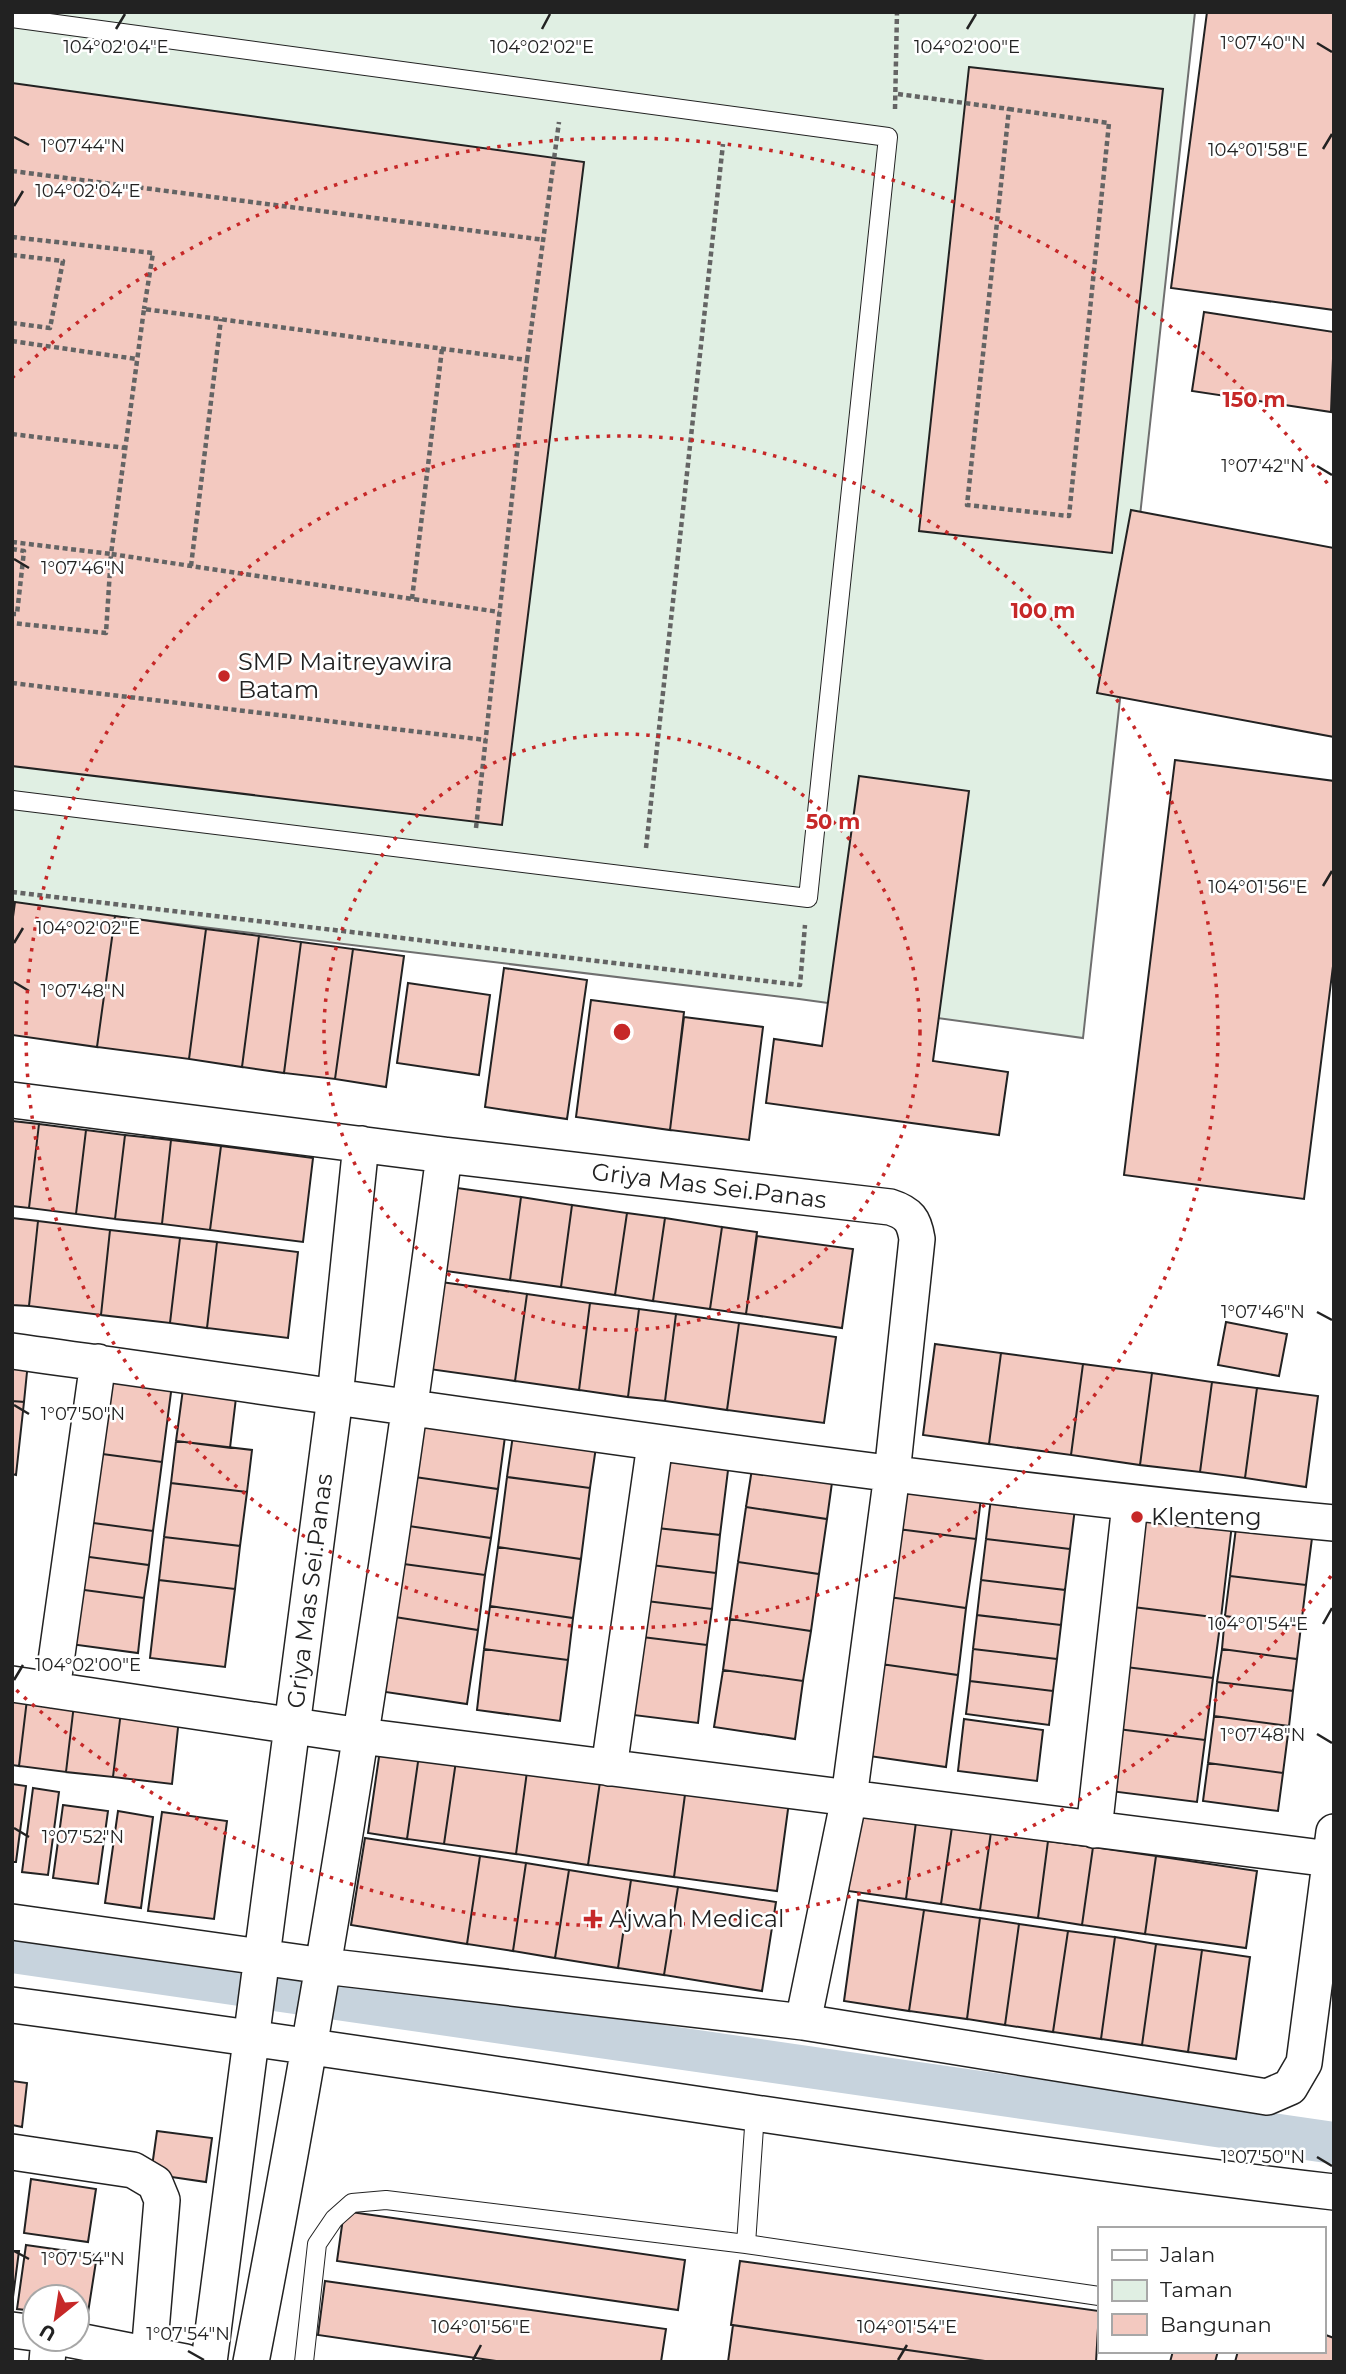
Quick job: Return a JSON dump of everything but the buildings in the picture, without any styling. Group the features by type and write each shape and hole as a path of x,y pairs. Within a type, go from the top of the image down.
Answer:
{"street":[{"name":"Griya Mas Sei.Panas","path":"12,1100 444,1155 890,1207 905,1212 914,1222 917,1239 892,1474"},
{"name":"Griya Mas Sei.Panas","path":"209,2362 335,1397 361,1144"},
{"path":"251,2362 314,2032 411,1409 444,1155"},
{"path":"12,1350 655,1444 1130,1504 1334,1523"},
{"path":"52,1690 98,1363"},
{"path":"609,1768 655,1444"},
{"path":"803,2022 849,1798 892,1474"},
{"path":"1094,1830 1130,1504"},
{"path":"12,1684 361,1736 1094,1830 1332,1846 1304,2063 1290,2087 1267,2096 803,2022 323,1973 12,1922"},
{"path":"12,2005 254,2021 755,2113 1334,2192"},
{"path":"12,2152 133,2171 155,2183 162,2200 149,2355"},
{"path":"91,2344 185,2362"}],"lane":[{"path":"12,18 888,137 807,898 12,800"},
{"path":"746,2244 755,2113"},
{"path":"304,2362 317,2244 334,2218 352,2203 386,2200 746,2244 1098,2296"}],"path":[{"path":"888,137 898,94 897,12"},
{"path":"473,856 527,360 545,240 562,92"},
{"path":"898,94 1009,109 1109,123 1069,516 967,505 1009,109"},
{"path":"643,876 726,115"},
{"path":"12,172 545,240"},
{"path":"12,237 153,253 136,359 127,448 111,554 106,633 12,623"},
{"path":"12,255 63,261 50,328 12,323"},
{"path":"144,309 527,360"},
{"path":"191,566 221,319"},
{"path":"12,341 136,359"},
{"path":"412,599 442,349"},
{"path":"12,434 127,448"},
{"path":"12,542 111,554 499,612"},
{"path":"12,549 24,551 18,614 12,614"},
{"path":"12,683 486,740"},
{"path":"12,892 800,985 807,898"}],"green space":[{"path":"12,12 1195,12 1083,1038 799,999 12,904"}],"waterway":[{"path":"12,1952 1334,2143"}],"place":[{"name":"SMP Maitreyawira Batam","path":"224,676"},
{"name":"Klenteng","path":"1137,1517"},
{"name":"Ajwah Medical","path":"593,1919"}]}
